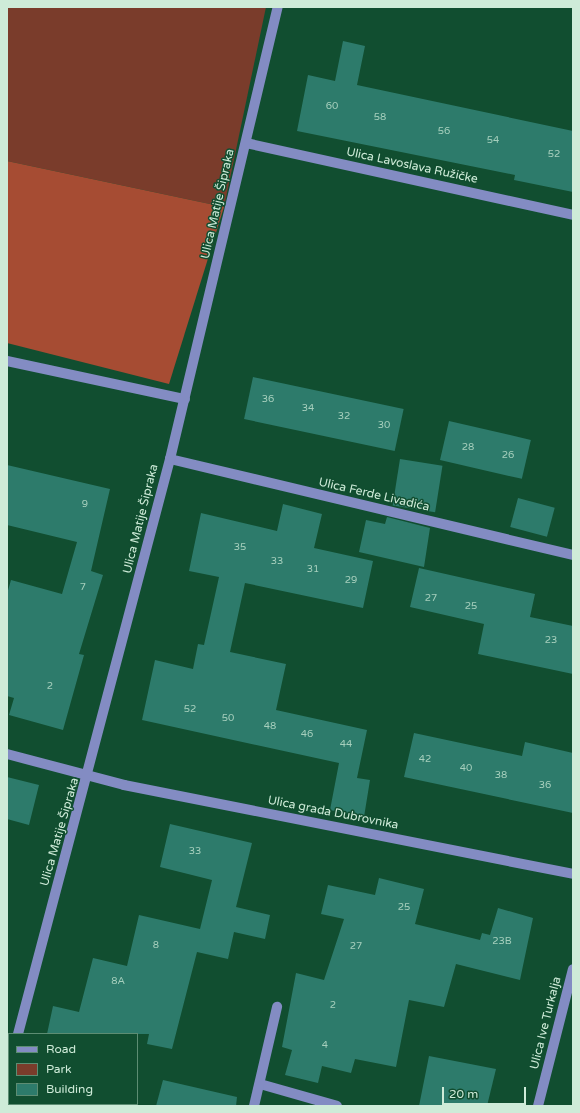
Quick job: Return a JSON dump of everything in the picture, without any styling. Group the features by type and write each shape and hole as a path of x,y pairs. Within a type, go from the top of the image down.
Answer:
{"street":[{"name":"Ulica Matije Šipraka","path":"18,1033 89,777 170,459 278,7"},
{"name":"Ulica Lavoslava Ružičke","path":"246,143 573,215"},
{"path":"7,361 185,399"},
{"name":"Ulica Ferde Livadića","path":"170,459 573,555"},
{"name":"Ulica grada Dubrovnika","path":"7,754 89,777 573,874"},
{"name":"Ulica Ive Turkalja","path":"538,1106 573,969"},
{"path":"254,1106 277,1007"},
{"path":"260,1084 337,1106"}],"green space":[{"path":"7,7 266,7 224,207 7,161"}],"shaded area":[{"path":"7,161 224,207 169,384 7,343"}],"building":[{"path":"343,41 365,46 357,85 573,131 573,192 514,180 515,175 297,131 308,75 335,81"},
{"path":"253,377 404,409 395,451 244,419"},
{"path":"449,421 531,440 522,479 440,460"},
{"path":"400,459 442,466 435,512 393,505"},
{"path":"7,465 110,489 91,571 103,575 79,654 84,655 63,730 9,715 14,698 7,696 7,594 11,580 62,594 77,542 7,525"},
{"path":"518,498 555,508 547,537 510,527"},
{"path":"283,504 322,514 314,548 373,561 363,608 245,583 230,652 286,664 276,710 367,730 357,778 370,780 364,817 330,810 339,763 142,720 155,660 193,669 198,644 204,645 219,577 189,571 201,513 277,531"},
{"path":"387,517 430,528 424,567 359,552 366,520 385,524"},
{"path":"419,568 535,594 530,617 573,626 573,674 478,654 484,624 410,607"},
{"path":"414,733 522,756 525,742 573,753 573,813 404,777"},
{"path":"7,777 39,785 29,825 7,819"},
{"path":"170,824 252,843 236,907 270,915 265,939 234,932 228,959 197,952 172,1049 147,1044 149,1034 47,1033 53,1006 79,1012 93,958 127,966 139,915 200,929 212,880 160,867"},
{"path":"379,878 424,889 415,924 480,940 482,933 490,935 498,908 533,918 520,980 456,964 444,1007 409,1000 396,1067 355,1059 351,1073 322,1066 318,1083 285,1075 292,1050 282,1047 296,973 324,980 344,919 321,914 328,885 375,895"},
{"path":"429,1056 496,1069 487,1106 419,1106"},
{"path":"163,1080 237,1097 236,1106 156,1106"}]}
